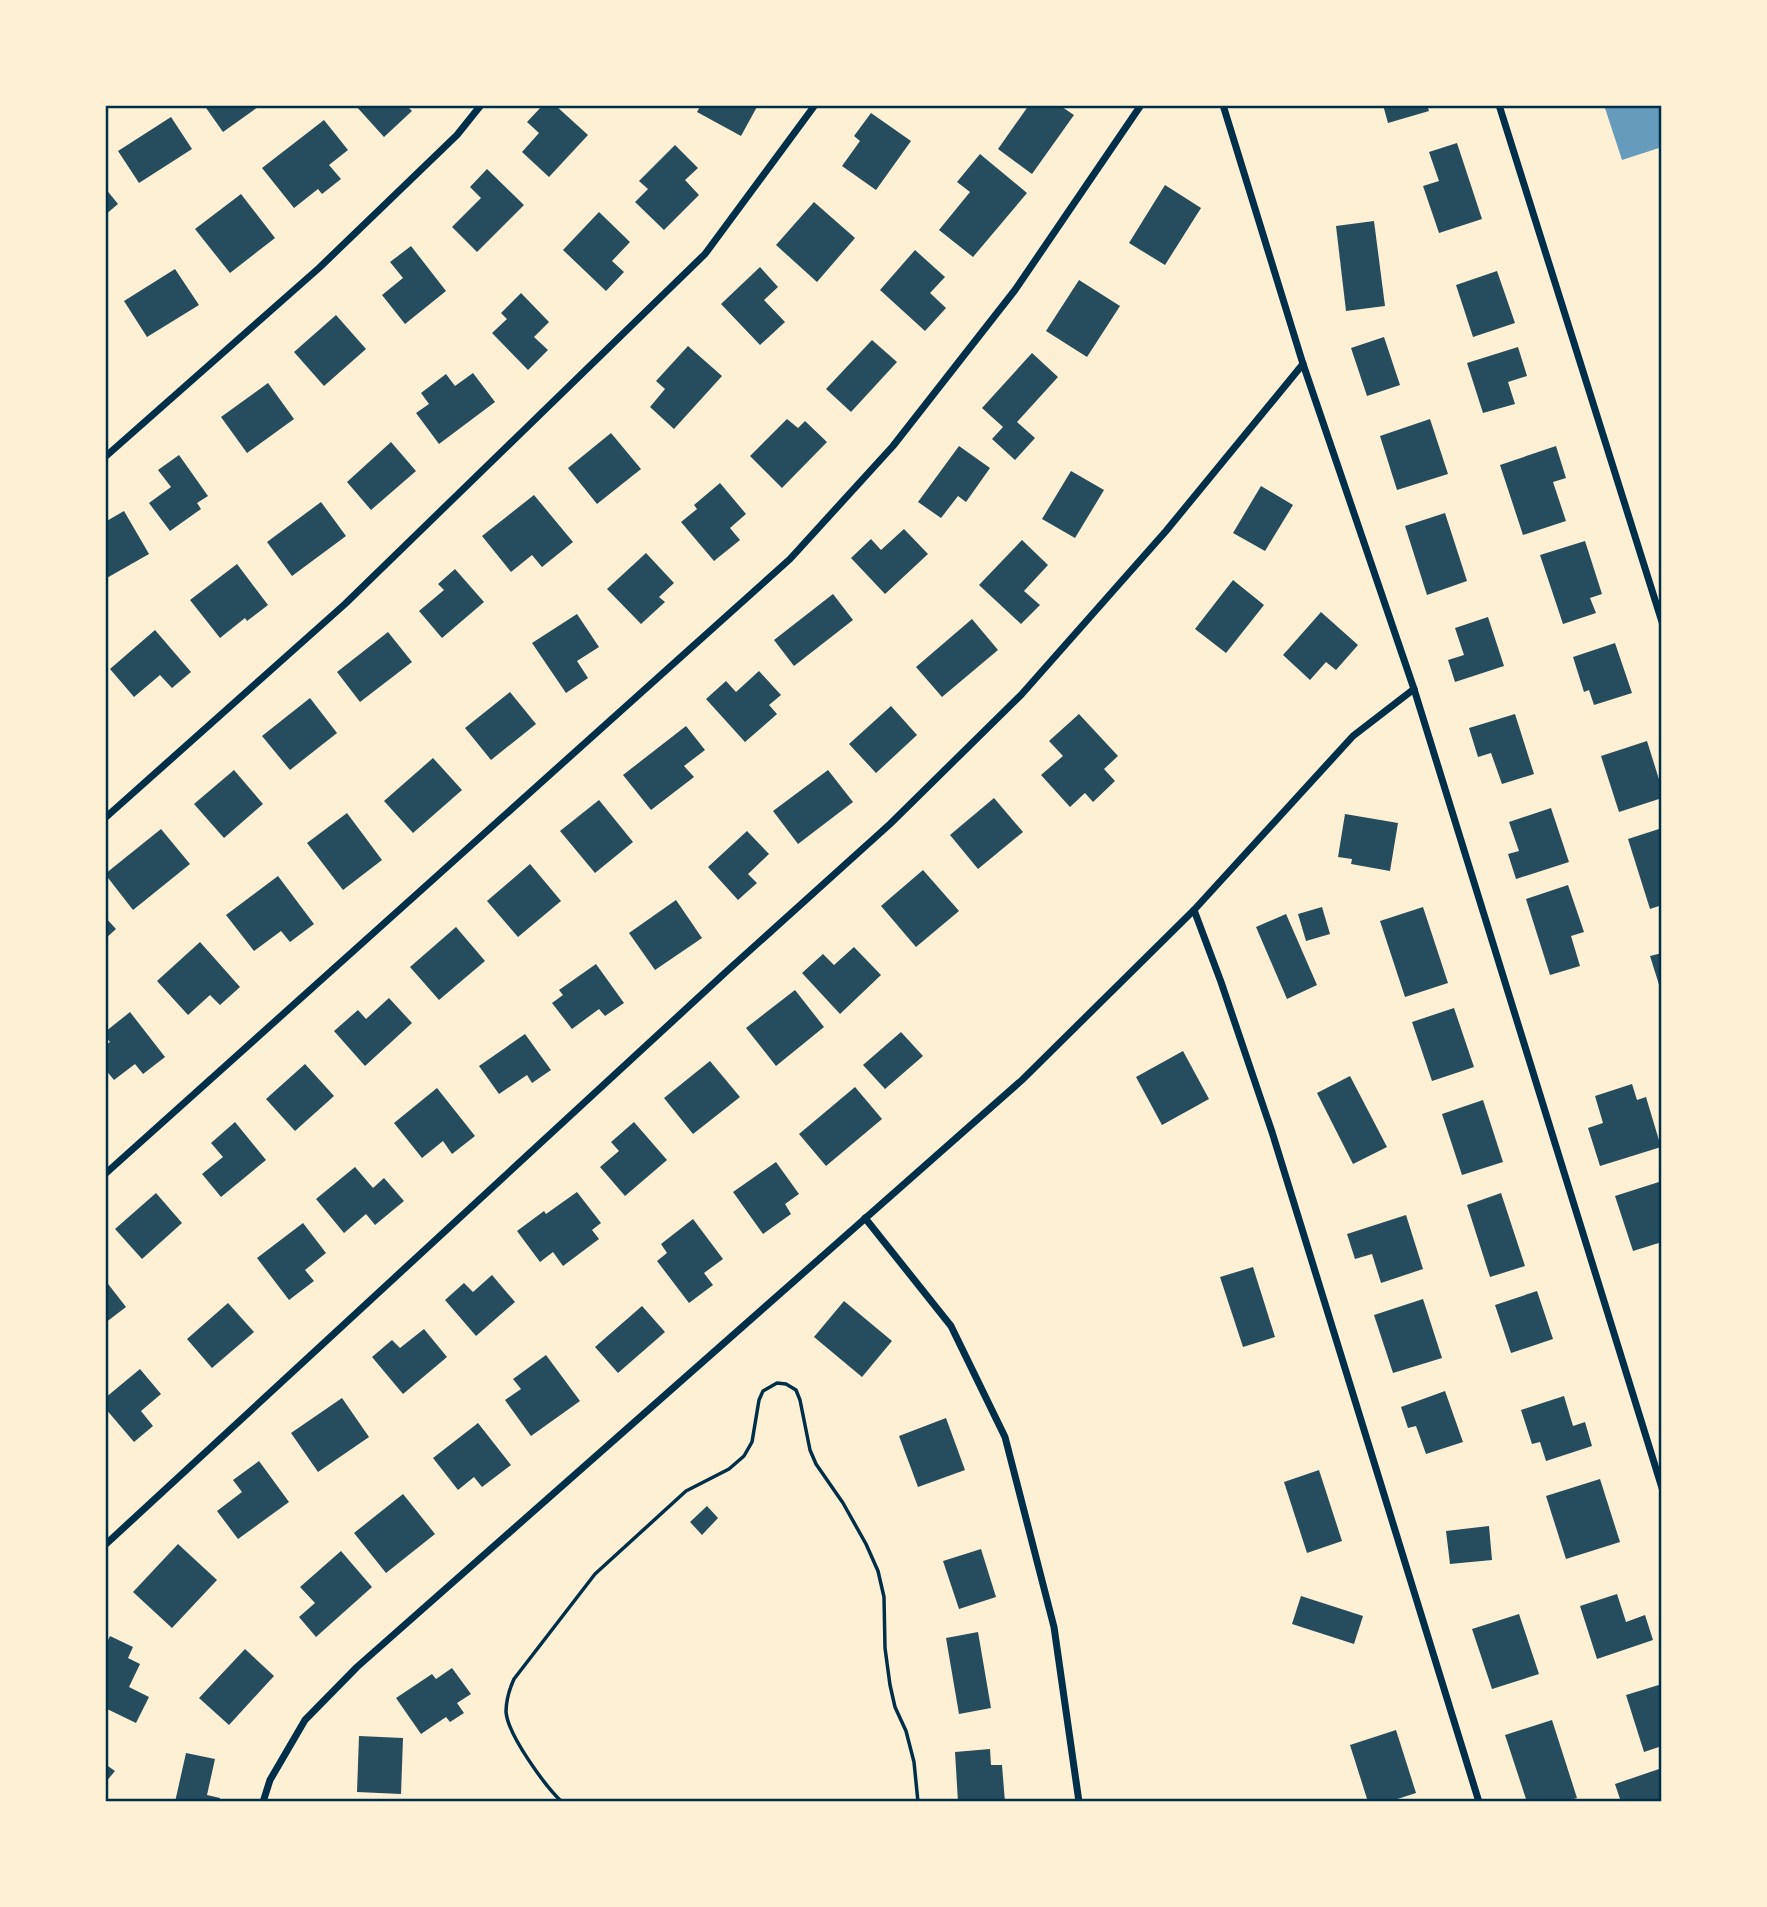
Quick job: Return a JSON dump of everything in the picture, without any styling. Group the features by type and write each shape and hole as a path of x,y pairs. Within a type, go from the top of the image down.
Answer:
{"street":[{"path":"105,457 319,268 457,135 481,105"},
{"path":"105,818 345,604 705,254 816,105"},
{"path":"105,1174 790,559 893,446 1016,290 1141,105"},
{"path":"1223,105 1303,364 1414,689 1662,1489"},
{"path":"1499,105 1662,622"},
{"path":"105,1545 706,989 890,824 1012,705 1166,531 1303,364"},
{"path":"263,1802 270,1780 306,1720 357,1667 1022,1080 1194,910 1353,736 1414,689"},
{"path":"1194,910 1272,1132 1479,1802"},
{"path":"865,1218 951,1326 1005,1437 1054,1627 1079,1802"}],"path":[{"path":"562,1802 530,1762 506,1714 507,1696 514,1679 595,1574 686,1491 729,1469 744,1456 752,1442 763,1391 777,1383 786,1384 796,1390 810,1450 816,1464 843,1503 878,1571 884,1597 890,1685 914,1762 918,1802"}],"water":[{"path":"1604,105 1662,105 1662,147 1622,160"}],"building":[{"path":"204,105 257,105 258,107 223,132"},
{"path":"355,105 406,105 412,111 384,137"},
{"path":"543,105 555,105 588,135 549,177 522,152 539,133 527,122"},
{"path":"701,105 758,105 741,136 697,112"},
{"path":"1029,105 1059,105 1074,115 1032,174 998,149"},
{"path":"1383,105 1427,105 1429,111 1388,123"},
{"path":"871,113 911,141 876,190 842,166 860,141 854,136"},
{"path":"171,117 192,149 139,183 118,151"},
{"path":"324,120 348,150 329,165 341,179 322,194 318,189 294,208 262,168"},
{"path":"1457,143 1482,219 1439,233 1423,186 1439,181 1429,152"},
{"path":"675,145 698,168 685,180 699,195 664,230 635,202 648,189 639,181"},
{"path":"980,154 1027,193 973,257 939,230 970,192 957,182"},
{"path":"487,169 524,205 477,252 452,227 481,198 470,187"},
{"path":"1165,185 1201,208 1165,265 1129,243"},
{"path":"105,188 118,204 105,215"},
{"path":"241,194 275,238 230,273 195,229"},
{"path":"814,202 855,238 817,282 776,245"},
{"path":"599,212 630,242 612,261 624,272 606,291 563,250"},
{"path":"1374,221 1385,306 1346,311 1336,226"},
{"path":"411,246 446,291 405,324 382,295 403,278 390,262"},
{"path":"915,250 945,277 930,293 946,308 925,331 880,290"},
{"path":"760,267 778,287 764,300 785,322 760,345 721,304"},
{"path":"175,269 199,305 147,337 124,301"},
{"path":"1497,271 1515,323 1473,337 1456,285"},
{"path":"1079,280 1120,306 1087,357 1046,331"},
{"path":"521,293 549,322 534,337 548,350 528,370 492,333 507,319 501,313"},
{"path":"336,315 366,349 324,386 294,352"},
{"path":"1384,337 1400,385 1367,396 1351,348"},
{"path":"872,340 897,362 851,412 826,389"},
{"path":"688,346 722,376 674,429 650,407 665,389 656,381"},
{"path":"1518,347 1527,376 1508,382 1515,404 1483,413 1467,363"},
{"path":"1032,353 1058,377 1017,422 1035,438 1015,460 992,439 1003,427 982,408"},
{"path":"473,373 495,402 439,444 416,413 429,404 421,393 446,374 455,386"},
{"path":"268,383 294,419 247,453 221,417"},
{"path":"787,419 798,428 805,421 827,442 782,488 750,456"},
{"path":"1430,419 1448,474 1397,490 1380,436"},
{"path":"611,433 641,469 597,504 568,468"},
{"path":"391,442 416,471 371,510 347,482"},
{"path":"959,446 990,468 966,502 958,496 941,518 918,502"},
{"path":"1556,446 1566,478 1553,482 1566,521 1523,535 1500,465"},
{"path":"179,455 208,496 197,503 201,509 170,531 149,503 171,487 158,470"},
{"path":"1071,471 1104,490 1075,538 1042,519"},
{"path":"720,483 746,514 730,528 740,540 714,561 681,522 697,509 694,505"},
{"path":"1261,486 1293,505 1265,551 1233,533"},
{"path":"534,495 573,542 542,567 532,555 511,572 482,536"},
{"path":"321,502 346,536 292,576 267,542"},
{"path":"124,511 149,554 105,579 105,522"},
{"path":"1445,513 1467,581 1427,595 1405,526"},
{"path":"904,529 928,554 885,594 851,558 871,539 881,550"},
{"path":"1022,540 1048,565 1024,591 1040,605 1021,624 979,585"},
{"path":"1585,541 1602,594 1590,598 1596,613 1563,624 1540,555"},
{"path":"646,553 674,583 659,597 665,602 641,624 607,589"},
{"path":"237,564 268,605 247,621 245,618 220,638 190,600"},
{"path":"455,569 484,602 442,638 419,611 444,590 438,584"},
{"path":"1233,580 1264,605 1226,653 1195,629"},
{"path":"833,594 853,620 794,666 774,640"},
{"path":"1321,612 1358,645 1336,670 1326,662 1310,680 1283,655"},
{"path":"577,614 599,647 577,661 588,678 566,693 532,643"},
{"path":"1488,617 1504,666 1455,682 1448,660 1464,655 1455,628"},
{"path":"972,619 998,650 942,697 916,667"},
{"path":"155,630 191,672 172,688 160,675 134,697 110,669"},
{"path":"388,632 412,662 360,702 337,672"},
{"path":"1615,643 1632,693 1594,705 1589,690 1584,692 1573,657"},
{"path":"759,671 781,695 769,705 777,714 745,742 706,699 726,681 736,692"},
{"path":"510,692 536,724 491,760 465,728"},
{"path":"310,698 337,733 290,770 262,736"},
{"path":"891,706 917,735 876,773 849,744"},
{"path":"1079,714 1118,756 1104,769 1115,781 1093,802 1085,793 1070,807 1041,775 1063,756 1049,741"},
{"path":"1515,714 1534,774 1502,784 1491,753 1478,757 1469,728"},
{"path":"686,726 705,750 684,766 694,777 651,810 623,775"},
{"path":"1647,741 1662,789 1662,798 1619,812 1601,756"},
{"path":"433,758 462,790 413,833 384,801"},
{"path":"234,770 263,804 224,838 194,804"},
{"path":"828,770 853,802 798,844 773,811"},
{"path":"994,798 1023,832 978,869 950,835"},
{"path":"599,800 633,842 595,873 560,831"},
{"path":"1551,808 1569,862 1516,879 1508,854 1519,851 1509,822"},
{"path":"347,813 382,860 343,890 307,843"},
{"path":"1345,814 1398,823 1390,871 1351,864 1352,859 1338,857"},
{"path":"1662,828 1662,905 1650,909 1628,839"},
{"path":"161,829 190,864 133,910 105,874"},
{"path":"747,831 769,854 748,874 757,883 738,900 708,867"},
{"path":"530,864 561,901 518,937 487,901"},
{"path":"923,870 959,911 916,947 881,906"},
{"path":"278,876 314,924 290,942 281,931 254,951 226,915"},
{"path":"1568,885 1584,932 1571,936 1580,966 1550,975 1526,899"},
{"path":"676,900 702,938 655,970 629,933"},
{"path":"1322,907 1330,934 1306,941 1298,914"},
{"path":"1423,907 1448,983 1405,997 1380,921"},
{"path":"1286,914 1317,985 1287,999 1256,927"},
{"path":"105,917 116,929 105,939"},
{"path":"456,927 485,961 439,1000 410,967"},
{"path":"200,942 240,987 220,1005 210,995 188,1015 157,981"},
{"path":"854,947 881,975 840,1014 802,973 823,954 834,965"},
{"path":"1662,953 1662,991 1661,991 1650,956"},
{"path":"596,964 624,1003 605,1016 599,1009 572,1029 552,1003 563,995 559,990"},
{"path":"795,990 824,1027 776,1066 746,1028"},
{"path":"389,998 412,1023 365,1066 334,1031 358,1010 366,1019"},
{"path":"1454,1008 1474,1067 1432,1081 1412,1022"},
{"path":"130,1012 165,1057 143,1074 135,1064 114,1080 105,1069 105,1046 110,1042 105,1032"},
{"path":"901,1032 923,1056 885,1089 863,1065"},
{"path":"525,1034 551,1070 532,1083 527,1075 499,1094 479,1066"},
{"path":"1183,1051 1209,1099 1162,1125 1136,1077"},
{"path":"710,1061 740,1097 693,1134 664,1098"},
{"path":"305,1064 334,1096 295,1131 266,1099"},
{"path":"1350,1076 1387,1147 1353,1164 1317,1093"},
{"path":"1632,1084 1637,1100 1646,1097 1661,1147 1600,1166 1588,1128 1603,1123 1595,1096"},
{"path":"855,1087 882,1119 826,1166 799,1134"},
{"path":"437,1088 475,1136 452,1154 443,1141 422,1158 394,1123"},
{"path":"1483,1100 1503,1162 1462,1175 1442,1114"},
{"path":"235,1122 266,1160 221,1197 202,1174 223,1157 211,1143"},
{"path":"634,1122 667,1160 625,1196 600,1167 619,1151 611,1142"},
{"path":"776,1162 799,1194 785,1204 791,1214 763,1234 733,1192"},
{"path":"355,1167 373,1188 384,1178 404,1201 375,1225 366,1214 344,1233 316,1199"},
{"path":"1662,1181 1662,1242 1633,1251 1615,1196"},
{"path":"577,1192 601,1223 592,1230 599,1239 563,1266 553,1252 540,1262 517,1231"},
{"path":"156,1193 182,1223 142,1259 115,1229"},
{"path":"1501,1193 1525,1266 1490,1277 1467,1205"},
{"path":"1406,1215 1423,1269 1381,1283 1372,1254 1355,1259 1347,1234"},
{"path":"693,1219 723,1259 704,1273 713,1285 689,1303 657,1261 667,1253 661,1244"},
{"path":"303,1223 326,1253 305,1270 314,1281 289,1300 257,1258"},
{"path":"1253,1267 1275,1337 1243,1347 1220,1277"},
{"path":"492,1275 515,1302 476,1336 445,1300 464,1283 473,1292"},
{"path":"105,1280 126,1307 105,1323"},
{"path":"1537,1291 1553,1339 1511,1353 1495,1305"},
{"path":"1423,1299 1442,1358 1393,1373 1374,1315"},
{"path":"844,1301 892,1341 862,1377 814,1337"},
{"path":"228,1303 254,1332 212,1368 187,1339"},
{"path":"642,1306 665,1332 618,1373 595,1347"},
{"path":"424,1329 447,1357 403,1394 372,1357 392,1340 400,1348"},
{"path":"546,1355 580,1401 531,1436 505,1400 521,1389 513,1379"},
{"path":"140,1369 161,1394 141,1411 153,1426 134,1442 105,1408 105,1398"},
{"path":"1445,1391 1463,1442 1426,1454 1416,1426 1408,1428 1401,1407"},
{"path":"1564,1396 1573,1426 1585,1422 1592,1446 1546,1461 1540,1442 1532,1444 1521,1410"},
{"path":"342,1398 369,1437 318,1472 291,1433"},
{"path":"946,1418 965,1470 918,1487 899,1436"},
{"path":"478,1423 511,1465 482,1487 474,1477 458,1490 433,1458"},
{"path":"259,1461 289,1502 238,1539 217,1511 242,1492 233,1480"},
{"path":"1319,1470 1342,1541 1307,1553 1284,1482"},
{"path":"1600,1479 1620,1542 1566,1559 1546,1496"},
{"path":"403,1494 435,1534 386,1573 354,1533"},
{"path":"707,1506 718,1518 702,1535 690,1522"},
{"path":"1489,1526 1492,1560 1450,1564 1446,1531"},
{"path":"178,1544 217,1580 172,1628 133,1592"},
{"path":"981,1549 996,1597 959,1609 943,1561"},
{"path":"341,1551 372,1587 316,1637 299,1617 315,1603 300,1587"},
{"path":"1617,1594 1626,1622 1645,1615 1653,1640 1597,1659 1580,1606"},
{"path":"1301,1596 1363,1616 1354,1644 1292,1624"},
{"path":"1519,1614 1539,1674 1492,1689 1472,1629"},
{"path":"978,1632 991,1708 959,1714 946,1638"},
{"path":"110,1636 133,1647 128,1658 140,1664 129,1687 149,1697 136,1723 105,1708 105,1646"},
{"path":"245,1649 274,1676 229,1725 199,1698"},
{"path":"452,1668 471,1694 457,1703 464,1713 450,1722 446,1717 421,1734 396,1698 432,1674 436,1679"},
{"path":"1662,1684 1662,1746 1644,1752 1626,1695"},
{"path":"1552,1720 1577,1798 1564,1802 1527,1802 1505,1735"},
{"path":"1396,1730 1416,1793 1388,1802 1368,1802 1350,1745"},
{"path":"359,1736 403,1738 401,1794 357,1792"},
{"path":"990,1749 991,1765 1002,1765 1005,1802 958,1802 955,1752"},
{"path":"186,1753 215,1759 207,1795 220,1798 220,1802 175,1802"},
{"path":"105,1764 115,1771 105,1783"},
{"path":"1662,1768 1662,1802 1621,1802 1615,1784"}]}
